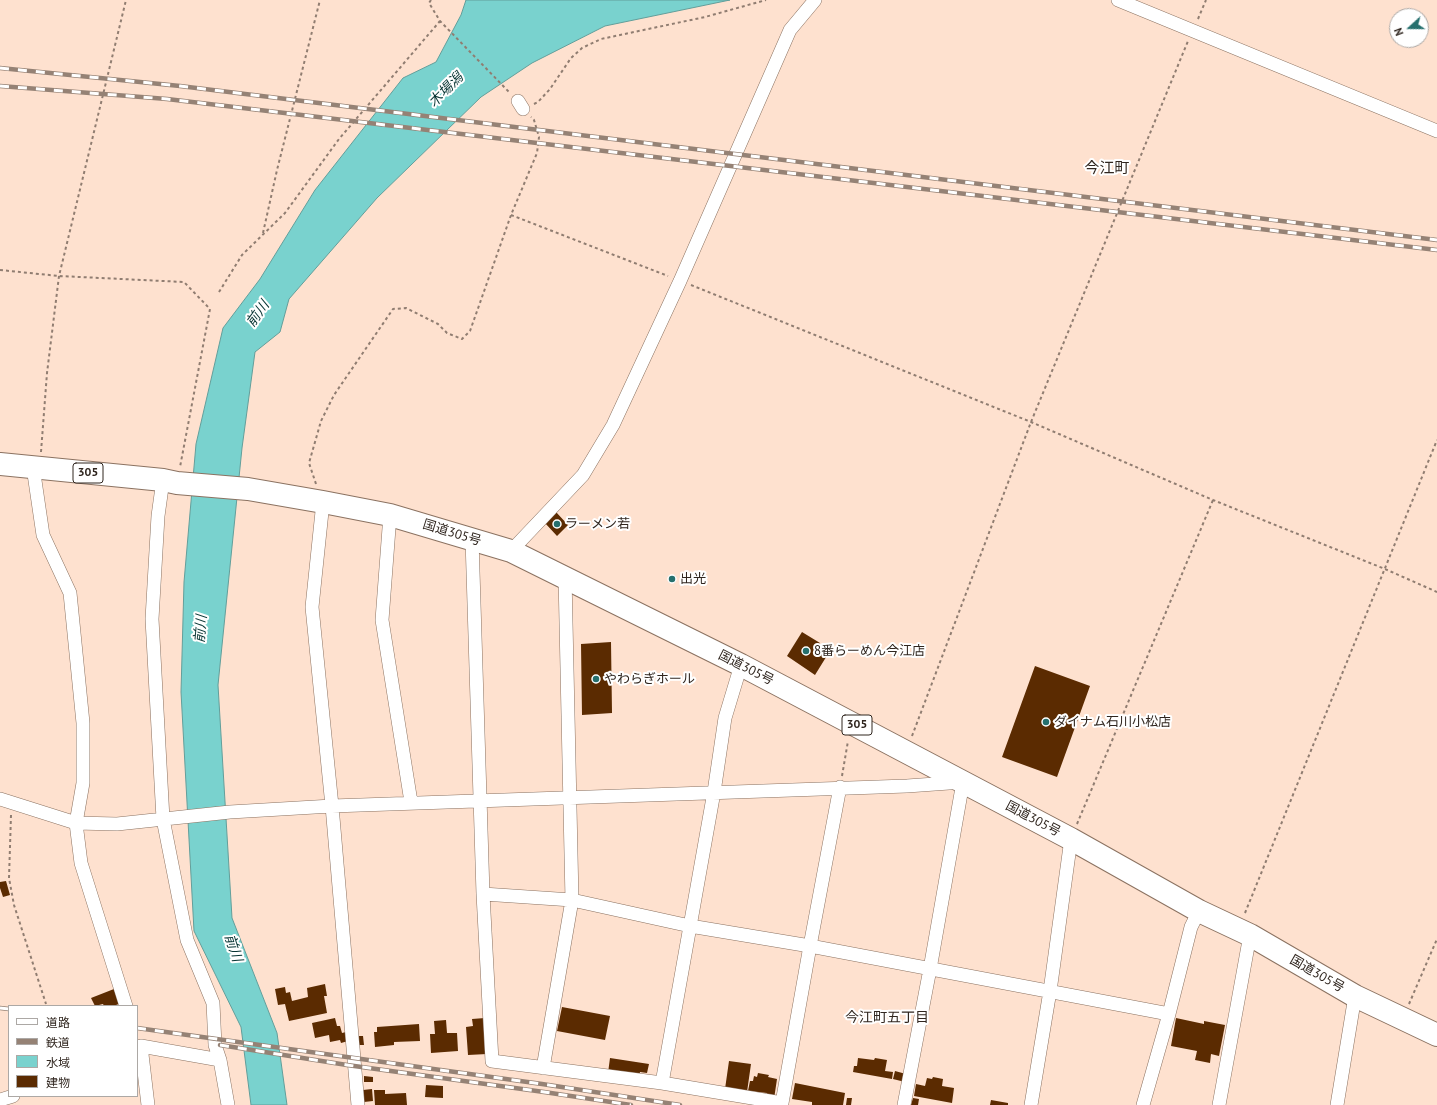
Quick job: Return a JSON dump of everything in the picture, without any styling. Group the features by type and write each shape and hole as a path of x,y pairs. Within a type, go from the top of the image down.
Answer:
{"highway":[{"name":"国道305号","path":"0,464 248,489 390,515 511,551 565,576 741,664 1071,839 1198,911 1244,932 1355,996 1437,1035"}],"street":[{"path":"511,551 582,475 613,425 680,281 790,30 815,0"},
{"path":"1118,0 1437,131"},
{"path":"37,468 43,535 70,593 83,723 83,783 76,823 81,863 126,1005"},
{"path":"170,482 156,531 152,619 163,819 187,940 213,1003 214,1039 220,1060 228,1105"},
{"path":"323,502 312,607 332,806 358,1105"},
{"path":"390,515 382,620 411,802"},
{"path":"472,540 483,894 492,1061 662,1083 782,1103 840,787"},
{"path":"543,1068 572,900 571,797 565,576"},
{"path":"662,1083 726,718 741,664"},
{"path":"6,801 76,823 117,824 230,812 411,802 907,786 963,782 904,1105"},
{"path":"1031,1105 1050,991 1071,839"},
{"path":"483,894 572,900 690,926 810,946 1169,1014"},
{"path":"1143,1105 1169,1014 1191,927 1198,911"},
{"path":"1219,1105 1244,932"},
{"path":"1338,1105 1355,996"},
{"path":"148,1105 139,1046 220,1060"},
{"path":"0,1100 10,1097"}],"path":[{"path":"37,468 59,276 126,0"},
{"path":"263,234 277,170 320,0"},
{"path":"323,502 308,463 321,421 334,395 393,309 406,308 438,324 447,333 462,339 470,330 511,215 537,153 539,137 534,120 440,21 429,3 431,0"},
{"path":"521,105 538,102 550,88 571,58 582,48 601,38 705,17 766,0"},
{"path":"906,752 1031,422 1206,0"},
{"path":"219,292 242,254 285,213 339,139 440,21"},
{"path":"511,215 1031,422 1212,500 1385,569 1437,592"},
{"path":"0,270 59,276 184,282 210,309 170,482"},
{"path":"1244,932 1262,873 1437,440"},
{"path":"1071,839 1212,500"},
{"path":"840,787 851,722"},
{"path":"6,801 9,878 14,905 46,1004"},
{"path":"1403,1019 1437,939"}],"water":[{"path":"466,0 730,0 605,26 532,63 481,97 377,198 289,299 280,332 255,352 242,448 218,685 232,918 277,1033 287,1105 251,1105 241,1027 194,931 181,692 184,582 196,444 223,328 260,279 315,190 403,78 436,62 461,15"}],"building":[{"name":"ラーメン若","path":"556,512 568,525 557,536 545,523"},
{"name":"8番らーめん今江店","path":"802,632 820,643 817,648 828,654 815,675 787,656"},
{"name":"やわらぎホール","path":"611,642 612,713 582,715 581,644"},
{"name":"ダイナム石川小松店","path":"1035,666 1090,686 1057,777 1002,757"},
{"path":"6,881 10,895 3,897 0,882"},
{"path":"325,984 327,996 324,996 327,1013 289,1021 285,1004 278,1005 275,989 285,987 286,993 290,992 292,1001 308,997 307,988"},
{"path":"114,989 119,1004 94,1005 91,998"},
{"path":"562,1007 610,1016 605,1040 557,1031"},
{"path":"335,1018 337,1026 340,1026 342,1033 346,1032 348,1041 341,1043 340,1040 330,1042 329,1035 315,1038 312,1023"},
{"path":"485,1018 487,1054 468,1055 466,1027 473,1026 472,1019"},
{"path":"1176,1018 1204,1024 1204,1021 1225,1025 1219,1056 1211,1054 1210,1063 1195,1060 1197,1051 1171,1046"},
{"path":"446,1020 447,1033 457,1033 458,1051 431,1053 430,1034 435,1034 434,1021"},
{"path":"419,1024 420,1041 394,1042 394,1045 375,1047 374,1032 377,1032 377,1027"},
{"path":"357,1036 363,1036 364,1045 358,1045"},
{"path":"610,1058 649,1064 647,1073 640,1072 639,1077 608,1073"},
{"path":"858,1058 887,1060 885,1071 893,1072 892,1079 853,1072 854,1066 857,1066"},
{"path":"729,1061 751,1064 747,1092 725,1089"},
{"path":"895,1071 906,1074 905,1082 893,1079"},
{"path":"758,1073 769,1075 768,1077 777,1079 774,1099 766,1097 767,1093 748,1091 750,1081 753,1081 754,1076 757,1077"},
{"path":"364,1076 373,1077 373,1082 364,1082"},
{"path":"933,1077 943,1079 942,1086 954,1088 952,1103 914,1096 916,1084 925,1086 927,1078 932,1079"},
{"path":"795,1083 845,1093 843,1105 812,1105 812,1102 792,1099"},
{"path":"426,1085 443,1086 443,1098 425,1097"},
{"path":"372,1089 373,1101 364,1102 363,1090"},
{"path":"374,1090 385,1090 385,1094 406,1093 407,1105 375,1105"},
{"path":"847,1098 852,1098 851,1105 846,1105"},
{"path":"913,1098 919,1099 918,1105 911,1105"},
{"path":"991,1100 1008,1103 1008,1105 990,1105"}],"railway":[{"path":"0,68 180,86 1437,240"},
{"path":"0,86 167,99 1437,250"},
{"path":"0,1008 8,1009"},
{"path":"138,1028 542,1084 680,1105"},
{"path":"220,1045 347,1065 631,1105"}],"place":[{"name":"ラーメン若","path":"557,524"},
{"name":"出光","path":"672,579"},
{"name":"8番らーめん今江店","path":"806,651"},
{"name":"やわらぎホール","path":"596,679"},
{"name":"ダイナム石川小松店","path":"1046,722"}],"district":[{"name":"今江町","path":"1107,169"},
{"name":"今江町五丁目","path":"887,1018"}],"water label":[{"name":"木場潟","path":"446,90"},
{"name":"前川","path":"258,314"},
{"name":"前川","path":"201,629"},
{"name":"前川","path":"233,948"}]}
